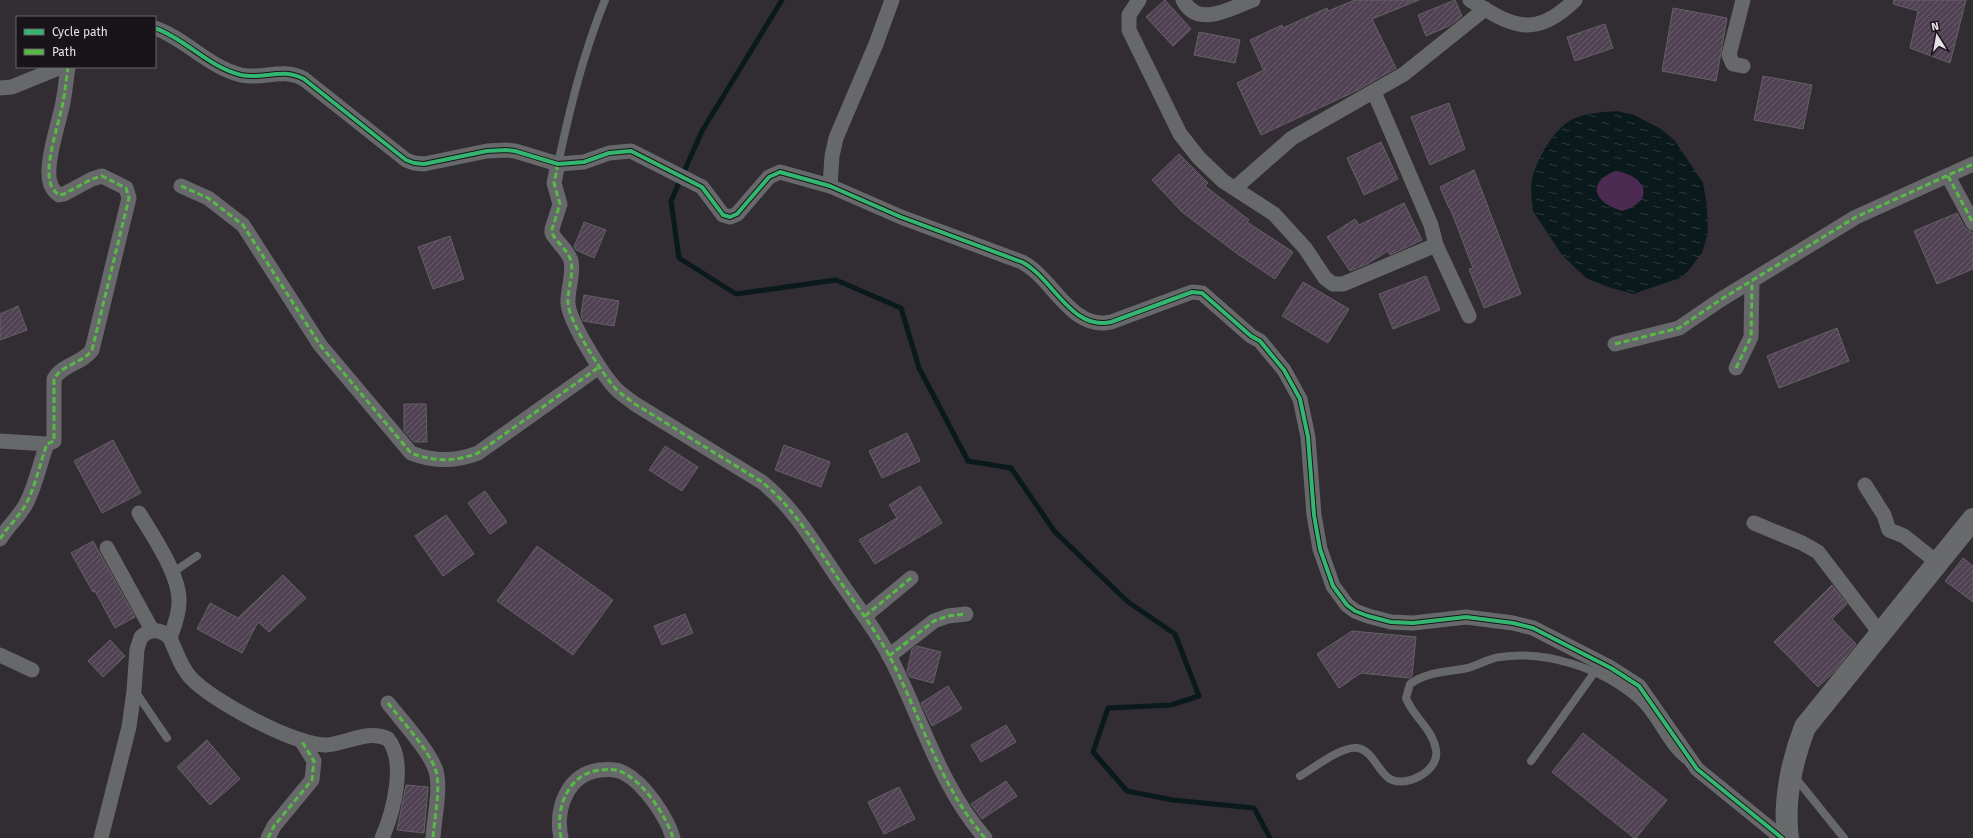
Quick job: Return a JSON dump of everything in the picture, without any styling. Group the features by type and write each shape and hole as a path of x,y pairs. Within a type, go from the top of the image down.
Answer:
{"main road":[{"path":"1788,838 1786,816 1792,773 1805,727 1973,520"}],"street":[{"path":"830,186 832,156 836,138 876,44 892,0"},
{"path":"1139,0 1132,8 1129,15 1129,30 1180,134 1188,146 1224,181 1274,214 1305,248 1325,278 1333,284 1344,284 1436,245"},
{"path":"1183,0 1189,9 1196,13 1213,16 1253,0"},
{"path":"1470,0 1505,20 1525,26 1534,25 1548,20 1566,9 1575,0"},
{"path":"1743,0 1729,55 1733,64 1743,66"},
{"path":"1235,188 1292,138 1404,74 1485,9"},
{"path":"156,29 215,65 234,73 250,76 287,73 294,74 304,79 409,162 424,164 487,151 506,150 515,151 558,164 584,162 609,153 631,151 702,187 723,215 730,216 738,214 769,177 776,173 784,173 830,186 901,217 1028,265 1071,308 1091,322 1104,324 1192,292 1202,293 1251,336 1260,341 1284,370 1300,399 1308,437 1314,515 1320,549 1333,586 1347,605 1368,616 1391,622 1413,623 1466,617 1486,618 1533,628 1611,668 1639,686 1697,769 1782,838"},
{"path":"0,88 12,87 59,68"},
{"path":"0,441 47,444 54,440 54,379 58,374 88,356 92,350 129,196 126,188 102,176 92,179 64,194 59,195 55,192 50,182 49,174 53,146 68,68"},
{"path":"1374,92 1431,225 1436,245 1469,316"},
{"path":"558,164 554,183 560,204 552,233 567,253 572,269 568,291 569,309 599,367 617,390 635,404 770,488 812,541 865,616 889,656 948,782 961,806 985,838"},
{"path":"1615,344 1679,328 1720,300 1856,217 1973,164"},
{"path":"1948,176 1973,223"},
{"path":"181,186 208,198 243,225 320,345 411,453 422,458 441,460 460,459 478,454 599,367"},
{"path":"1736,368 1751,337 1752,281"},
{"path":"0,539 20,515 28,500 47,444"},
{"path":"1865,485 1884,515 1889,530 1904,536 1938,563"},
{"path":"139,513 172,573 179,603 170,638"},
{"path":"1754,522 1802,543 1818,552 1880,633"},
{"path":"107,548 152,630"},
{"path":"865,616 911,578"},
{"path":"889,656 934,622 948,616 966,614"},
{"path":"101,838 122,757 134,691 139,640 143,634 152,630 164,633 170,638 190,677 207,692 247,715 301,740 315,744 327,745 376,735 388,739 394,750 397,782 389,821 382,838"},
{"path":"0,654 32,670"},
{"path":"388,703 427,752 436,770 433,838"},
{"path":"268,838 274,826 312,780 314,761 301,740"},
{"path":"561,838 560,821 562,804 572,783 584,774 602,770 624,773 636,782 664,817 673,838"}],"lane":[{"path":"558,164 576,83 591,34 605,0"},
{"path":"172,573 197,556"},
{"path":"1300,776 1343,750 1358,748 1368,753 1387,777 1395,781 1413,779 1429,769 1437,755 1435,746 1428,732 1406,698 1410,684 1427,675 1469,667 1498,657 1514,656 1560,660 1594,673 1638,700 1657,724 1672,747 1697,769"},
{"path":"1531,761 1594,673"},
{"path":"134,691 167,738"},
{"path":"1792,773 1844,838"}],"shaded area":[{"path":"1616,171 1635,178 1641,183 1644,189 1640,201 1633,207 1622,211 1604,203 1597,193 1598,185 1603,177"}],"water":[{"path":"1617,111 1634,115 1661,129 1675,141 1703,183 1707,205 1708,233 1702,253 1688,271 1680,278 1633,294 1608,287 1586,278 1562,255 1533,211 1531,196 1534,172 1542,154 1560,128 1580,116","holes":["1616,171 1635,178 1640,183 1643,189 1643,195 1640,201 1633,207 1622,211 1604,203 1597,193 1597,189 1603,177 1612,172"]}],"building":[{"path":"1165,0 1191,29 1173,46 1146,17"},
{"path":"1355,0 1419,0 1372,19 1396,68 1356,91 1261,135 1237,83 1266,69 1263,69 1250,40 1282,25 1283,28 1327,8 1328,11"},
{"path":"1455,0 1462,16 1449,26 1426,36 1418,15"},
{"path":"1894,0 1966,0 1950,63 1910,48 1918,11 1893,4"},
{"path":"1673,8 1727,18 1716,81 1662,71"},
{"path":"1605,24 1613,48 1575,61 1567,37"},
{"path":"1199,32 1240,40 1235,63 1194,55"},
{"path":"1763,76 1812,85 1803,129 1754,120"},
{"path":"1449,103 1465,149 1430,165 1411,117"},
{"path":"1381,142 1398,179 1364,195 1347,158"},
{"path":"1179,154 1208,183 1205,186 1249,220 1247,222 1293,252 1275,279 1239,255 1182,212 1152,180"},
{"path":"1474,170 1521,294 1484,308 1469,269 1473,268 1450,208 1440,187"},
{"path":"1404,203 1422,240 1390,255 1388,251 1367,264 1350,271 1327,237 1355,219 1359,225"},
{"path":"1957,213 1965,228 1973,233 1973,269 1937,284 1914,231"},
{"path":"584,222 606,230 594,258 576,250 574,247"},
{"path":"450,236 464,279 433,289 418,247"},
{"path":"1426,276 1440,310 1393,329 1379,294"},
{"path":"1303,282 1349,309 1328,343 1282,316"},
{"path":"584,295 619,301 614,326 583,321 581,315"},
{"path":"18,306 27,330 0,340 0,314"},
{"path":"1837,328 1849,361 1779,388 1767,356"},
{"path":"404,404 426,404 427,442 414,442 404,431"},
{"path":"907,433 920,461 882,478 869,451"},
{"path":"113,440 141,493 102,513 74,461"},
{"path":"784,445 830,462 821,487 775,470"},
{"path":"665,446 698,467 682,491 649,470"},
{"path":"920,486 942,523 875,564 859,540 897,518 889,505"},
{"path":"485,491 507,522 490,534 468,503"},
{"path":"446,515 474,554 443,576 415,536"},
{"path":"93,541 135,617 115,628 95,591 93,592 71,553"},
{"path":"537,546 613,600 573,655 497,601"},
{"path":"1963,558 1973,566 1973,602 1945,581"},
{"path":"283,575 306,598 269,632 258,622 242,653 197,629 210,603 238,618"},
{"path":"1832,585 1847,604 1832,619 1856,644 1834,672 1818,687 1774,642"},
{"path":"685,614 693,633 662,645 654,626"},
{"path":"1352,631 1416,637 1412,676 1410,678 1361,673 1339,688 1317,654"},
{"path":"110,640 125,656 103,677 88,661"},
{"path":"917,646 941,652 933,683 910,677 907,671 912,649"},
{"path":"948,686 962,709 932,726 921,703"},
{"path":"1006,725 1016,742 981,762 971,745"},
{"path":"1583,733 1667,800 1636,838 1634,838 1552,772"},
{"path":"207,740 240,779 210,805 177,767"},
{"path":"1006,781 1017,796 982,819 971,804"},
{"path":"406,785 428,787 424,833 397,830"},
{"path":"899,787 915,819 884,834 868,802"}],"waterway":[{"path":"782,0 702,131 671,201 679,258 736,294 836,280 901,308 919,368 968,461 1011,468 1055,532 1128,602 1175,634 1199,696 1171,705 1108,708 1093,752 1127,791 1173,800 1254,808 1270,838"}],"marked path":[{"path":"0,539 27,502 47,444 54,441 54,379 62,370 83,358 92,350 129,198 126,188 102,176 92,179 64,194 59,195 51,186 49,166 63,102 68,68"},
{"path":"558,164 554,183 560,204 552,233 570,257 572,272 568,304 574,323 595,361 610,382 623,395 635,404 762,482 775,493 797,518 884,646 945,777 970,819 985,838"},
{"path":"1615,344 1679,328 1720,300 1856,217 1973,164"},
{"path":"1948,176 1973,223"},
{"path":"181,186 208,198 243,225 320,345 411,453 428,458 444,460 461,458 478,453 599,367"},
{"path":"1736,368 1751,337 1752,281"},
{"path":"865,616 911,578"},
{"path":"889,656 934,621 948,616 966,614"},
{"path":"388,703 422,745 436,771 438,795 433,838"},
{"path":"268,838 274,826 312,780 314,761 301,740"},
{"path":"561,838 560,816 562,805 572,786 579,778 589,773 609,769 624,773 632,778 647,792 666,820 673,838"}],"cycle path":[{"path":"156,28 177,39 207,60 229,71 249,76 288,74 304,79 406,160 414,163 424,164 487,151 506,150 515,151 558,164 584,162 609,153 631,151 702,187 723,215 730,217 737,214 769,177 780,172 830,186 901,217 1022,262 1043,279 1073,311 1085,319 1097,323 1111,322 1192,292 1202,293 1251,336 1260,341 1284,370 1300,399 1308,437 1314,515 1320,549 1333,586 1347,605 1355,611 1391,622 1413,623 1466,617 1513,623 1533,628 1611,668 1639,686 1697,769 1782,838"}]}
